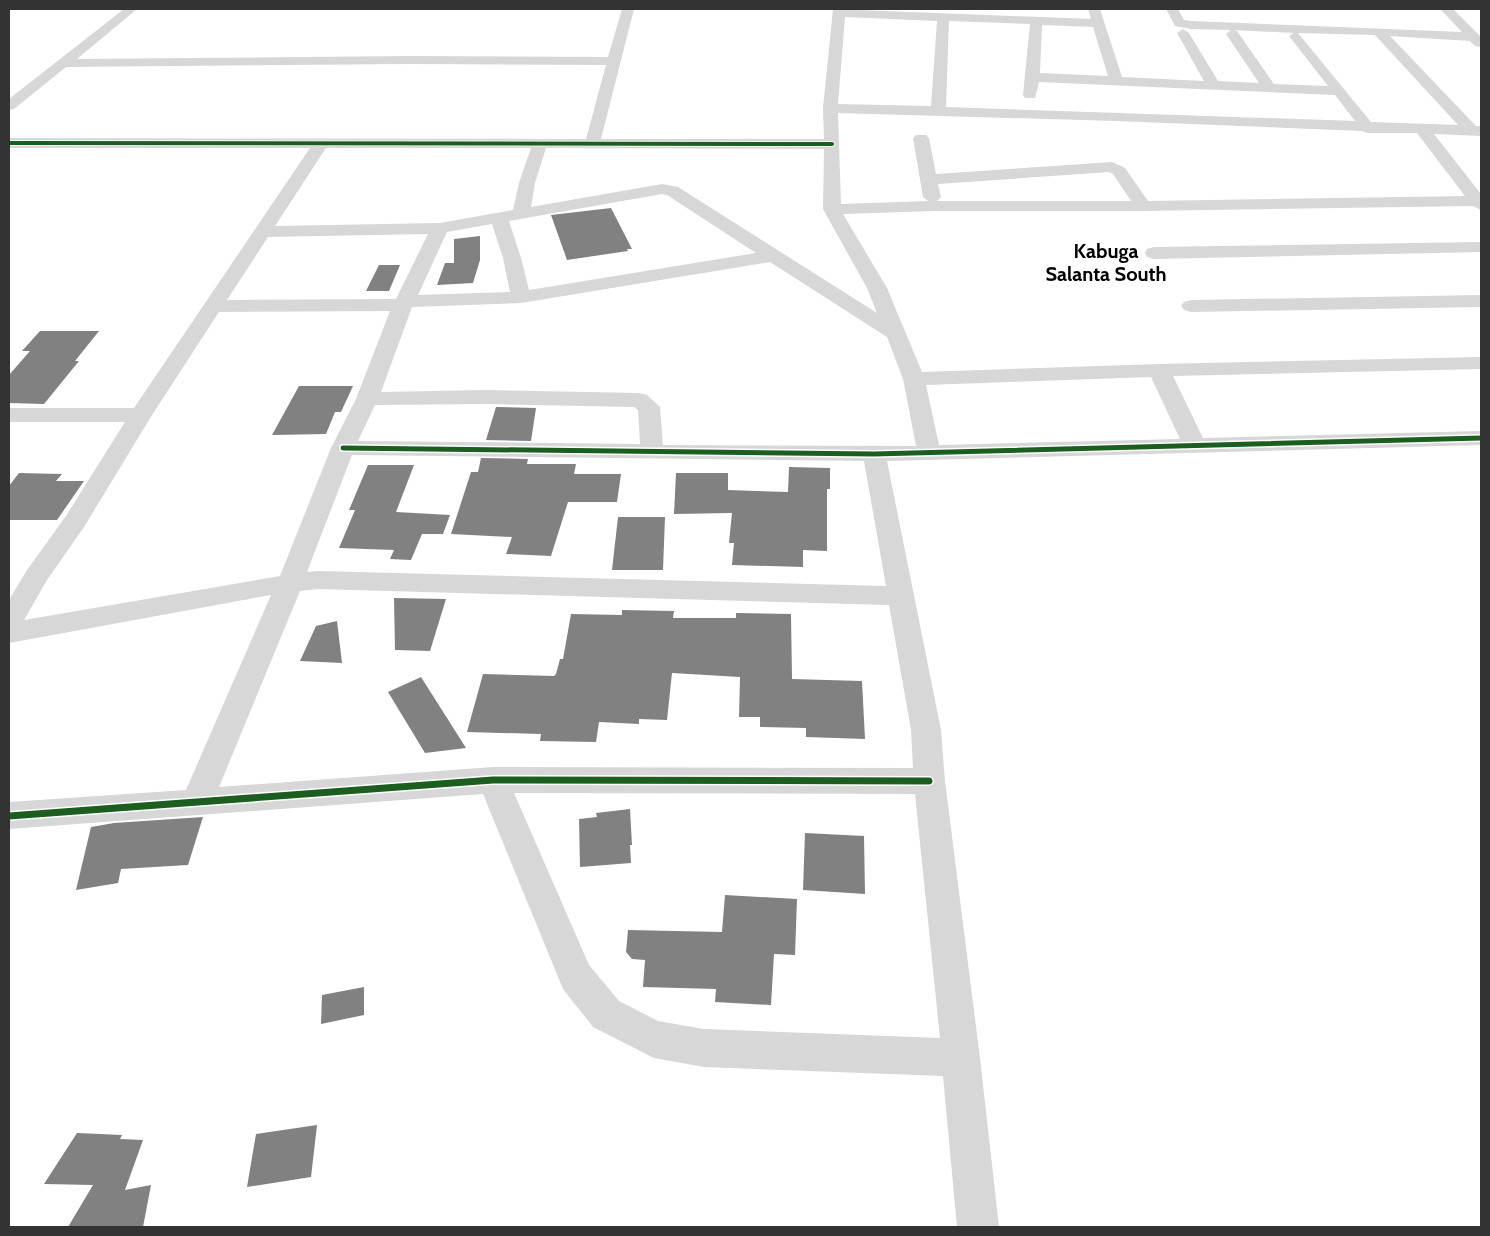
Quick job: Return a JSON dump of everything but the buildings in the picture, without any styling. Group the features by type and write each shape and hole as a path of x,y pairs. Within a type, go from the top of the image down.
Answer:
{"street":[{"path":"9,106 130,9"},
{"path":"592,144 628,9"},
{"path":"1094,9 1117,82"},
{"path":"1172,9 1179,23 1191,25 1379,32 1478,40"},
{"path":"1446,9 1478,40"},
{"path":"929,452 914,379 877,288 832,209 830,108 839,11 943,18 1099,23"},
{"path":"938,111 943,18"},
{"path":"1026,113 1033,77 1036,23 1038,22"},
{"path":"1379,32 1477,131"},
{"path":"1183,33 1214,86"},
{"path":"1232,34 1270,88"},
{"path":"1296,36 1368,128"},
{"path":"62,63 399,60 613,62"},
{"path":"1033,77 1340,91"},
{"path":"830,108 1026,113 1477,131"},
{"path":"1423,130 1480,202"},
{"path":"921,138 934,206"},
{"path":"9,143 832,144"},
{"path":"9,623 36,576 75,521 141,415 321,143"},
{"path":"521,213 527,183 540,144"},
{"path":"928,180 1112,167 1119,170 1142,206"},
{"path":"263,232 440,228 499,219 521,213 662,188 672,192 896,334"},
{"path":"832,209 934,206 1142,206 1480,202"},
{"path":"499,219 512,258 521,297"},
{"path":"197,802 290,583 343,448 367,398 404,303 440,228"},
{"path":"1154,253 1481,246"},
{"path":"213,306 404,303 521,297 771,256"},
{"path":"1191,306 1481,301"},
{"path":"914,379 1159,370 1481,363"},
{"path":"1159,370 1194,444"},
{"path":"367,398 487,397 639,400 649,407 652,452"},
{"path":"9,415 141,415"},
{"path":"343,448 874,454 1194,444 1481,438"},
{"path":"874,454 926,730 929,781 961,1058 978,1227"},
{"path":"9,633 254,588 318,580 900,596"},
{"path":"9,816 493,780 929,781"},
{"path":"493,780 576,978 606,1014 654,1039 704,1048 961,1058"}],"cycle path":[{"path":"9,143 832,144"},
{"path":"343,448 874,454 1481,438"},
{"path":"9,816 493,780 929,781"}],"district":[{"name":"Kabuga Salanta South","path":"1106,262"}]}
